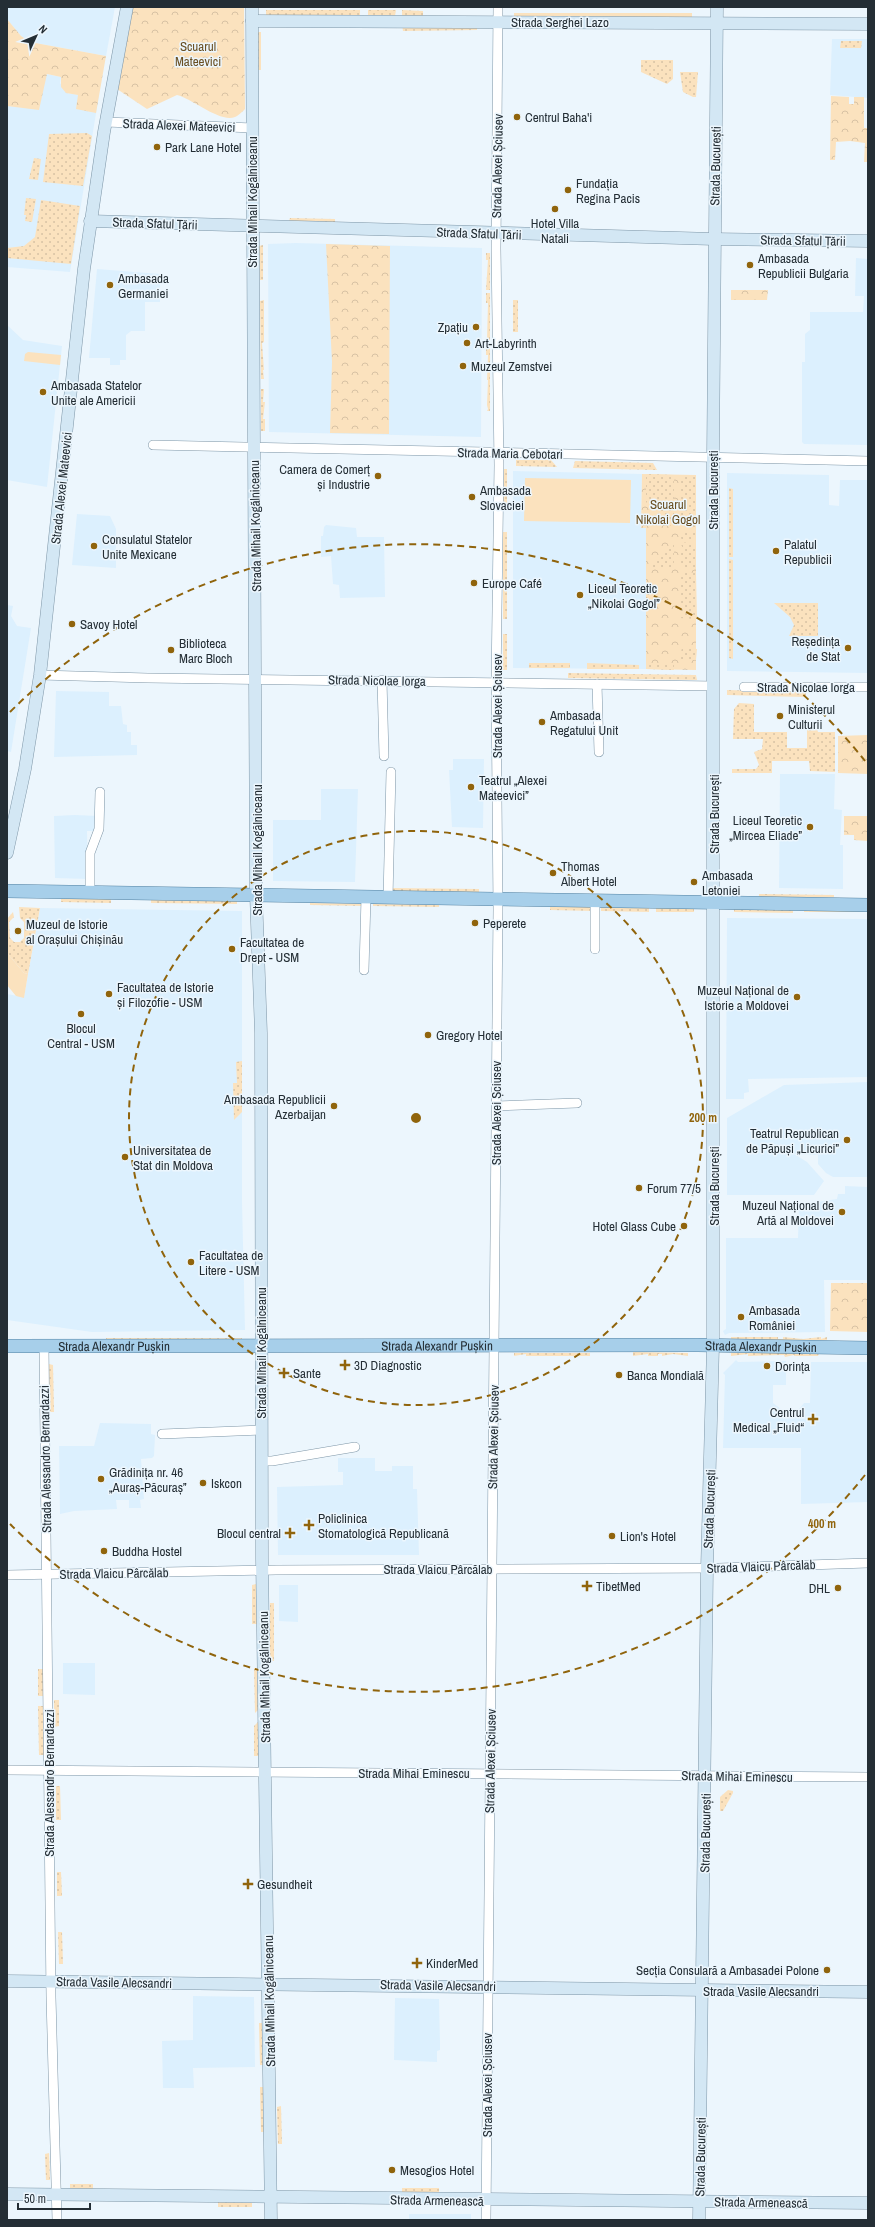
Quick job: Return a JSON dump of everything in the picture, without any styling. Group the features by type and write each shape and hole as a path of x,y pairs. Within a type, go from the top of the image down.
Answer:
{"main road":[{"name":"Strada Alexei Mateevici","path":"7,853 25,769 40,675 90,221 127,7"},
{"name":"Strada Mihail Kogălniceanu","path":"252,7 256,895 261,1033 261,1461 271,2220"},
{"name":"Strada București","path":"699,2220 701,1991 706,1776 707,1568 713,1346 713,456 717,7"},
{"name":"Strada Serghei Lazo","path":"252,21 868,24"},
{"name":"Strada Sfatul Țării","path":"90,221 714,239 868,241"},
{"path":"7,891 868,905"},
{"name":"Strada Alexandr Pușkin","path":"7,1346 102,1347 261,1344 868,1348"},
{"name":"Strada Vasile Alecsandri","path":"7,1980 488,1986 701,1991 868,1992"},
{"name":"Strada Armenească","path":"7,2194 486,2201 868,2203"}],"street":[{"name":"Strada Alexei Șciusev","path":"486,2220 497,1106 498,900 496,682 499,453 496,233 498,7"},
{"name":"Strada Alexei Mateevici","path":"106,122 252,128"},
{"name":"Strada Maria Cebotari","path":"153,445 499,453 713,456 868,461"},
{"name":"Strada Nicolae Iorga","path":"40,675 148,678 256,678 714,686"},
{"path":"382,680 384,756"},
{"path":"597,684 599,752"},
{"name":"Strada Nicolae Iorga","path":"744,687 868,687"},
{"path":"388,898 391,772"},
{"path":"90,893 90,853 99,829 100,792"},
{"path":"364,970 366,897"},
{"path":"595,900 595,949"},
{"path":"497,1106 577,1103"},
{"name":"Strada Alessandro Bernardazzi","path":"44,1346 51,1981 57,2220"},
{"path":"162,1434 261,1430"},
{"path":"261,1461 272,1461 355,1447"},
{"name":"Strada Vlaicu Pârcălab","path":"7,1575 492,1568 707,1568 868,1563"},
{"name":"Strada Mihai Eminescu","path":"7,1770 868,1777"}],"shaded area":[{"path":"7,7 115,7 106,56 30,42 21,36 7,19"},
{"path":"832,39 868,39 868,98 830,95"},
{"path":"46,74 61,77 60,83 66,93 92,97 99,95 70,272 7,267 7,106 39,109"},
{"path":"296,243 482,248 481,437 269,432 268,244"},
{"path":"856,258 868,259 868,445 804,444 802,442 802,362 805,362 805,334 810,330 810,312 863,312 864,296 855,296"},
{"path":"97,269 160,274 160,302 145,302 145,331 131,331 126,335 126,360 120,360 120,365 110,365 110,358 89,358"},
{"path":"7,325 23,340 62,346 47,487 7,480"},
{"name":"Liceul Teoretic „Nikolai Gogol”","path":"513,471 642,474 641,528 646,528 646,669 513,668"},
{"name":"Palatul Republicii","path":"727,473 829,475 829,505 839,506 840,480 868,480 868,673 727,671"},
{"path":"77,514 110,516 116,529 116,568 72,565"},
{"path":"326,525 356,528 357,537 384,537 385,597 340,598 339,585 333,584 331,556 321,557 321,536 323,536 324,527"},
{"path":"7,605 13,606 11,616 17,626 31,628 11,752 7,751"},
{"path":"56,691 109,692 109,706 121,706 123,724 127,725 127,732 131,732 131,745 137,745 137,755 54,757"},
{"name":"Teatrul „Alexei Mateevici”","path":"453,759 484,759 483,828 452,827 449,770 453,770"},
{"name":"Liceul Teoretic „Mircea Eliade”","path":"780,774 835,774 834,809 842,810 840,845 843,845 843,889 779,888"},
{"path":"321,789 358,789 355,882 273,881 273,820 321,820"},
{"path":"54,816 98,816 97,831 87,831 88,879 55,878"},
{"name":"Universitatea de Stat din Moldova","path":"40,908 242,911 242,1202 245,1330 92,1332 7,1320 7,994 24,997"},
{"name":"Muzeul Național de Istorie a Moldovei","path":"727,918 868,919 868,1077 748,1079 749,1092 744,1093 744,1099 726,1099"},
{"path":"868,1082 868,1177 833,1177 826,1173 818,1164 818,1155 794,1154 807,1162 824,1181 814,1195 727,1195 727,1118 784,1085"},
{"name":"Ambasada României","path":"845,1186 868,1187 868,1280 824,1280 825,1332 729,1333 725,1335 723,1331 726,1329 726,1238 798,1238 799,1205 837,1199 838,1194 845,1194"},
{"path":"736,1360 738,1362 786,1361 786,1385 773,1385 773,1403 781,1409 799,1409 804,1403 810,1403 811,1362 868,1362 868,1502 801,1504 801,1448 723,1448 725,1375 723,1373"},
{"name":"Grădinița nr. 46 „Auraș-Păcuraș”","path":"100,1423 151,1424 151,1434 155,1435 154,1456 152,1458 141,1459 144,1499 140,1500 141,1508 129,1508 129,1500 116,1500 117,1509 74,1511 60,1514 59,1446 94,1446"},
{"path":"338,1458 375,1458 375,1471 392,1471 392,1466 413,1466 413,1489 417,1489 419,1555 278,1555 277,1487 343,1485 343,1472 338,1472"},
{"path":"279,1585 298,1585 298,1622 279,1621"},
{"path":"63,1663 95,1663 95,1695 63,1694"},
{"path":"193,1996 254,1997 255,2067 193,2068 194,2088 163,2088 162,2041 193,2040"},
{"path":"395,1998 439,1999 440,2050 437,2051 437,2062 394,2060"},
{"path":"409,2214 471,2214 471,2220 409,2220"}],"green space":[{"name":"Scuarul Mateevici","path":"132,7 244,7 245,109 235,117 222,117 177,95 147,109 117,89"},
{"path":"266,10 360,10 360,15 266,15"},
{"path":"368,10 396,10 395,16 368,15"},
{"path":"402,10 423,11 423,16 402,16"},
{"path":"514,13 692,13 692,17 514,17"},
{"path":"7,19 21,36 30,42 106,56 96,113 76,109 78,95 66,93 61,87 61,77 47,74 39,110 7,106"},
{"path":"402,25 477,25 477,30 403,31"},
{"path":"258,32 261,32 261,70 258,70"},
{"path":"841,41 862,41 861,48 840,48"},
{"path":"641,60 673,60 673,79 667,84 641,72"},
{"path":"680,72 698,72 696,97 683,92"},
{"path":"831,96 849,97 849,104 854,104 854,97 864,97 864,128 868,128 868,162 864,162 865,143 850,141 836,142 835,160 830,160"},
{"path":"87,133 92,136 83,186 43,182 49,134"},
{"path":"34,158 41,159 38,180 29,179"},
{"path":"26,198 36,199 32,222 25,221 26,215 24,215"},
{"path":"41,200 80,206 71,264 7,258 7,248 24,246 35,237"},
{"path":"290,218 335,219 335,223 289,221"},
{"path":"326,244 390,246 389,434 330,433 332,362"},
{"path":"263,245 263,280 260,280 259,246"},
{"path":"486,253 490,253 490,290 486,290 488,260 486,260"},
{"path":"731,290 768,290 767,300 731,300"},
{"path":"486,293 490,293 490,340 487,340 488,303 486,303"},
{"path":"264,300 264,342 262,343 264,379 261,379 260,301"},
{"path":"513,300 518,300 518,332 513,332"},
{"path":"486,346 490,346 490,411 487,411 488,355 486,355"},
{"path":"28,352 61,355 60,365 24,361 25,354"},
{"path":"261,389 264,389 263,402 265,402 263,419 265,419 265,431 261,431"},
{"path":"516,460 551,460 557,467 516,466"},
{"path":"575,461 653,463 657,470 573,468"},
{"path":"504,469 507,469 507,511 503,511"},
{"name":"Scuarul Nikolai Gogol","path":"642,474 696,475 696,670 646,669 646,528 641,528"},
{"path":"646,474 674,475 674,526 671,526 646,502"},
{"path":"680,475 696,475 696,528 680,528"},
{"path":"525,478 631,480 630,523 524,521"},
{"path":"729,488 733,489 733,557 729,557"},
{"path":"679,531 696,531 696,541 682,541"},
{"path":"503,532 507,532 507,619 503,619"},
{"path":"669,543 674,543 674,567 653,567 653,560 657,561 669,547"},
{"path":"682,543 696,543 696,567 679,567"},
{"path":"729,559 733,560 733,659 729,658"},
{"path":"679,572 696,573 697,619 679,618 681,588 679,587"},
{"path":"774,603 818,603 818,636 789,636 794,625 790,617"},
{"path":"503,634 507,634 507,670 503,670"},
{"path":"682,648 697,649 696,660 679,659"},
{"path":"529,663 570,663 570,668 529,668"},
{"path":"587,663 639,665 639,669 587,669"},
{"path":"646,665 674,665 674,670 646,669"},
{"path":"568,673 696,675 697,680 568,678"},
{"path":"727,690 806,692 806,697 727,695"},
{"path":"739,703 754,704 754,732 787,732 787,748 807,748 807,726 816,726 818,732 835,732 835,772 810,771 809,761 772,761 772,773 732,773 732,769 756,769 759,765 754,752 762,749 763,739 733,739 734,709"},
{"path":"868,735 868,774 838,773 838,736"},
{"path":"844,816 868,816 868,841 854,840 854,835 844,835"},
{"path":"391,888 479,889 479,892 392,891"},
{"path":"759,894 834,895 834,897 759,897"},
{"path":"61,899 111,899 111,903 61,902"},
{"path":"151,900 237,901 237,904 151,903"},
{"path":"310,903 364,904 364,906 310,905"},
{"path":"373,904 439,905 439,907 373,906"},
{"path":"550,906 595,907 595,911 550,910"},
{"path":"19,907 40,908 28,974 24,973 7,953 7,919 13,912 14,917 9,922 10,938 14,942 20,942 24,938 24,922 20,918"},
{"path":"601,907 649,908 649,912 601,911"},
{"path":"656,908 694,908 694,912 656,912"},
{"path":"734,909 793,910 793,913 734,912"},
{"path":"804,910 868,910 868,912 804,912"},
{"path":"7,953 24,973 28,974 24,998 16,996 7,985"},
{"path":"242,1061 242,1112 234,1120 233,1083 237,1083 236,1062"},
{"path":"831,1283 868,1283 868,1332 830,1331"},
{"path":"731,1337 778,1337 778,1339 783,1339 783,1337 803,1339 821,1337 821,1339 827,1337 827,1340 731,1340"},
{"path":"106,1338 242,1338 242,1340 106,1340"},
{"path":"633,1352 688,1353 688,1356 673,1354 662,1356 662,1354 658,1354 658,1356 648,1356 648,1354 633,1356"},
{"path":"514,1353 590,1353 590,1356 526,1356 526,1354 514,1356"},
{"path":"731,1353 819,1353 818,1356 794,1355 785,1357 784,1355 748,1356 748,1354 731,1356"},
{"path":"49,1364 53,1365 54,1412 50,1412"},
{"path":"256,1584 257,1624 252,1624 252,1585"},
{"path":"270,1603 274,1603 274,1661 270,1661"},
{"path":"254,1668 257,1668 258,1710 255,1713"},
{"path":"38,1669 43,1669 43,1696 38,1696"},
{"path":"54,1700 59,1700 59,1726 54,1727"},
{"path":"38,1706 43,1706 44,1755 39,1755"},
{"path":"259,1721 259,1756 254,1756 254,1726"},
{"path":"56,1786 60,1786 61,1820 56,1820"},
{"path":"728,1790 733,1791 733,1793 723,1811 720,1811 720,1797"},
{"path":"57,1872 61,1872 62,1896 57,1896"},
{"path":"58,1932 62,1932 63,1964 59,1964"},
{"path":"259,2023 262,2023 263,2065 260,2065"},
{"path":"260,2087 263,2087 264,2132 261,2132"},
{"path":"281,2106 282,2144 278,2144 277,2107"},
{"path":"49,2153 50,2180 46,2180 45,2154"},
{"path":"70,2184 93,2184 93,2190 70,2190"},
{"path":"402,2188 439,2188 439,2194 402,2194"},
{"path":"218,2202 252,2202 252,2207 218,2207"}],"place":[{"name":"Centrul Baha'i","path":"517,117"},
{"name":"Park Lane Hotel","path":"157,147"},
{"name":"Fundația Regina Pacis","path":"568,190"},
{"name":"Hotel Villa Natali","path":"555,209"},
{"name":"Ambasada Republicii Bulgaria","path":"750,265"},
{"name":"Ambasada Germaniei","path":"110,285"},
{"name":"Zpațiu","path":"476,327"},
{"name":"Art-Labyrinth","path":"467,343"},
{"name":"Muzeul Zemstvei","path":"463,366"},
{"name":"Ambasada Statelor Unite ale Americii","path":"43,392"},
{"name":"Camera de Comerț și Industrie","path":"378,476"},
{"name":"Ambasada Slovaciei","path":"472,497"},
{"name":"Consulatul Statelor Unite Mexicane","path":"94,546"},
{"name":"Palatul Republicii","path":"776,551"},
{"name":"Europe Café","path":"474,583"},
{"name":"Liceul Teoretic „Nikolai Gogol”","path":"580,595"},
{"name":"Savoy Hotel","path":"72,624"},
{"name":"Reședința de Stat","path":"848,648"},
{"name":"Biblioteca Marc Bloch","path":"171,650"},
{"name":"Ministerul Culturii","path":"780,716"},
{"name":"Ambasada Regatului Unit","path":"542,722"},
{"name":"Teatrul „Alexei Mateevici”","path":"471,787"},
{"name":"Liceul Teoretic „Mircea Eliade”","path":"810,827"},
{"name":"Thomas Albert Hotel","path":"553,873"},
{"name":"Ambasada Letoniei","path":"694,882"},
{"name":"Peperete","path":"475,923"},
{"name":"Muzeul de Istorie al Orașului Chișinău","path":"18,931"},
{"name":"Facultatea de Drept - USM","path":"232,949"},
{"name":"Facultatea de Istorie și Filozofie - USM","path":"109,994"},
{"name":"Muzeul Național de Istorie a Moldovei","path":"797,997"},
{"name":"Blocul Central - USM","path":"81,1014"},
{"name":"Gregory Hotel","path":"428,1035"},
{"name":"Ambasada Republicii Azerbaijan","path":"334,1106"},
{"name":"Teatrul Republican de Păpuși „Licurici”","path":"847,1140"},
{"name":"Universitatea de Stat din Moldova","path":"125,1157"},
{"name":"Forum 77/5","path":"639,1188"},
{"name":"Muzeul Național de Artă al Moldovei","path":"842,1212"},
{"name":"Hotel Glass Cube","path":"684,1226"},
{"name":"Facultatea de Litere - USM","path":"191,1262"},
{"name":"Ambasada României","path":"741,1317"},
{"name":"3D Diagnostic","path":"345,1365"},
{"name":"Dorința","path":"767,1366"},
{"name":"Sante","path":"284,1373"},
{"name":"Banca Mondială","path":"619,1375"},
{"name":"Centrul Medical „Fluid“","path":"813,1419"},
{"name":"Grădinița nr. 46 „Auraș-Păcuraș”","path":"101,1479"},
{"name":"Iskcon","path":"203,1483"},
{"name":"Policlinica Stomatologică Republicană","path":"309,1525"},
{"name":"Blocul central","path":"290,1533"},
{"name":"Lion's Hotel","path":"612,1536"},
{"name":"Buddha Hostel","path":"104,1551"},
{"name":"TibetMed","path":"587,1586"},
{"name":"DHL","path":"838,1588"},
{"name":"Gesundheit","path":"248,1884"},
{"name":"KinderMed","path":"417,1963"},
{"name":"Secția Consulară a Ambasadei Polone","path":"827,1970"},
{"name":"Mesogios Hotel","path":"392,2170"}]}
